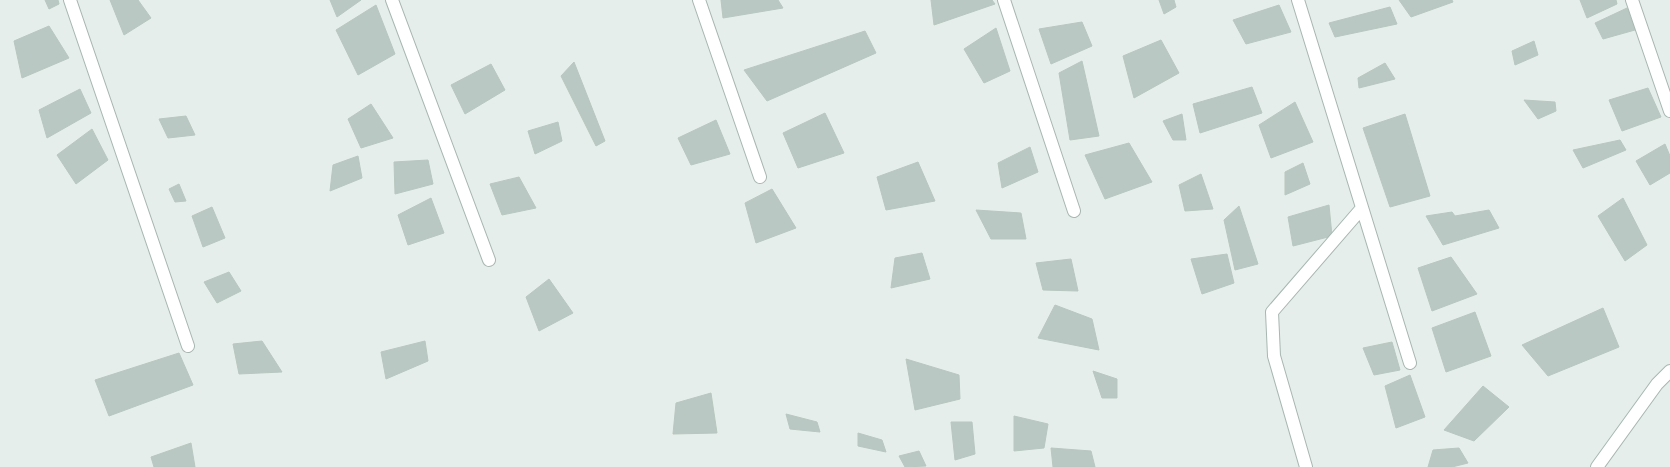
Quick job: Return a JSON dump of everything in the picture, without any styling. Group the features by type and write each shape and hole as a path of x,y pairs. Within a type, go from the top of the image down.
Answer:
{"street":[{"path":"70,0 188,346"},
{"path":"392,0 489,260"},
{"path":"699,0 760,177"},
{"path":"1004,0 1074,211"},
{"path":"1298,0 1410,363"},
{"path":"1632,0 1670,111"},
{"path":"1306,467 1274,356 1272,312 1362,208"},
{"path":"1597,467 1657,384 1670,370"}],"building":[{"path":"45,0 58,0 59,4 49,9"},
{"path":"110,0 138,0 151,18 124,35"},
{"path":"330,0 361,0 337,17"},
{"path":"721,0 778,0 783,8 723,18"},
{"path":"931,0 992,0 995,4 934,25"},
{"path":"1159,0 1174,0 1176,7 1164,14"},
{"path":"1399,0 1452,0 1453,2 1411,17"},
{"path":"1580,0 1616,0 1617,4 1587,18"},
{"path":"376,5 395,54 358,75 336,30"},
{"path":"1279,5 1291,32 1246,44 1233,20"},
{"path":"1390,7 1397,24 1335,37 1329,23"},
{"path":"1627,8 1635,30 1603,39 1595,23"},
{"path":"1082,22 1092,46 1051,64 1039,29"},
{"path":"49,26 69,58 22,78 14,41"},
{"path":"996,28 1010,71 984,83 964,49"},
{"path":"865,31 876,53 767,101 744,70"},
{"path":"1161,40 1179,73 1134,98 1123,56"},
{"path":"1534,41 1538,55 1515,65 1512,51"},
{"path":"1082,61 1099,136 1070,140 1059,73"},
{"path":"574,62 605,141 596,146 561,76"},
{"path":"1385,63 1395,79 1359,88 1358,78"},
{"path":"491,64 505,90 465,114 451,85"},
{"path":"1252,87 1262,113 1200,133 1193,104"},
{"path":"1648,88 1661,117 1622,131 1609,100"},
{"path":"80,89 91,113 47,138 39,110"},
{"path":"1524,100 1555,102 1556,111 1538,119"},
{"path":"1295,102 1313,142 1271,158 1259,125"},
{"path":"371,104 393,138 361,148 348,119"},
{"path":"825,113 844,153 798,168 783,133"},
{"path":"1182,114 1186,140 1173,140 1163,121"},
{"path":"1405,114 1430,196 1390,207 1363,128"},
{"path":"186,116 195,135 168,138 159,119"},
{"path":"716,120 730,154 691,165 678,138"},
{"path":"558,122 562,141 535,154 528,131"},
{"path":"92,129 108,160 76,184 57,155"},
{"path":"1620,140 1626,150 1583,168 1573,150"},
{"path":"1129,143 1152,182 1105,199 1085,155"},
{"path":"1665,144 1670,156 1670,173 1650,185 1636,161"},
{"path":"1030,147 1038,172 1002,188 998,163"},
{"path":"358,156 362,178 330,191 333,165"},
{"path":"428,160 433,184 395,194 394,162"},
{"path":"918,162 935,201 886,210 877,177"},
{"path":"1303,163 1310,184 1285,195 1285,172"},
{"path":"1201,174 1213,209 1185,211 1179,185"},
{"path":"519,177 536,208 502,215 490,184"},
{"path":"179,184 186,201 175,202 169,189"},
{"path":"772,189 796,228 756,243 745,203"},
{"path":"431,198 444,233 408,245 398,215"},
{"path":"1623,198 1647,245 1625,261 1598,216"},
{"path":"1329,205 1332,236 1293,246 1288,217"},
{"path":"1239,206 1258,264 1235,270 1224,220"},
{"path":"212,207 225,238 203,247 192,216"},
{"path":"976,210 1021,213 1026,239 991,239"},
{"path":"1489,210 1499,228 1443,245 1426,216 1452,212 1455,216"},
{"path":"922,253 930,279 891,288 895,258"},
{"path":"1227,254 1234,283 1202,294 1191,259"},
{"path":"1451,257 1477,294 1432,311 1418,268"},
{"path":"1071,259 1078,291 1043,290 1036,263"},
{"path":"229,272 241,291 217,303 204,282"},
{"path":"549,279 573,313 539,331 526,297"},
{"path":"1055,305 1092,319 1099,350 1038,338"},
{"path":"1603,308 1619,347 1548,376 1522,345"},
{"path":"1475,312 1491,356 1446,372 1432,328"},
{"path":"262,341 282,372 239,374 233,344"},
{"path":"425,341 428,361 386,379 381,352"},
{"path":"1392,342 1400,370 1374,375 1363,348"},
{"path":"179,353 193,385 109,416 95,380"},
{"path":"906,359 959,375 960,399 915,410"},
{"path":"1093,371 1117,379 1117,398 1102,398"},
{"path":"1410,375 1425,417 1396,428 1385,386"},
{"path":"1483,386 1509,407 1474,441 1444,430"},
{"path":"711,393 717,433 673,434 676,403"},
{"path":"786,414 817,422 820,432 790,429"},
{"path":"1014,416 1048,424 1044,448 1014,451"},
{"path":"951,422 972,422 975,454 955,460"},
{"path":"858,433 882,440 886,452 858,446"},
{"path":"191,443 195,467 154,467 151,457"},
{"path":"1051,448 1091,451 1095,467 1053,467"},
{"path":"1459,448 1468,463 1452,467 1428,467 1433,450"},
{"path":"919,451 926,466 905,467 899,456"}]}
